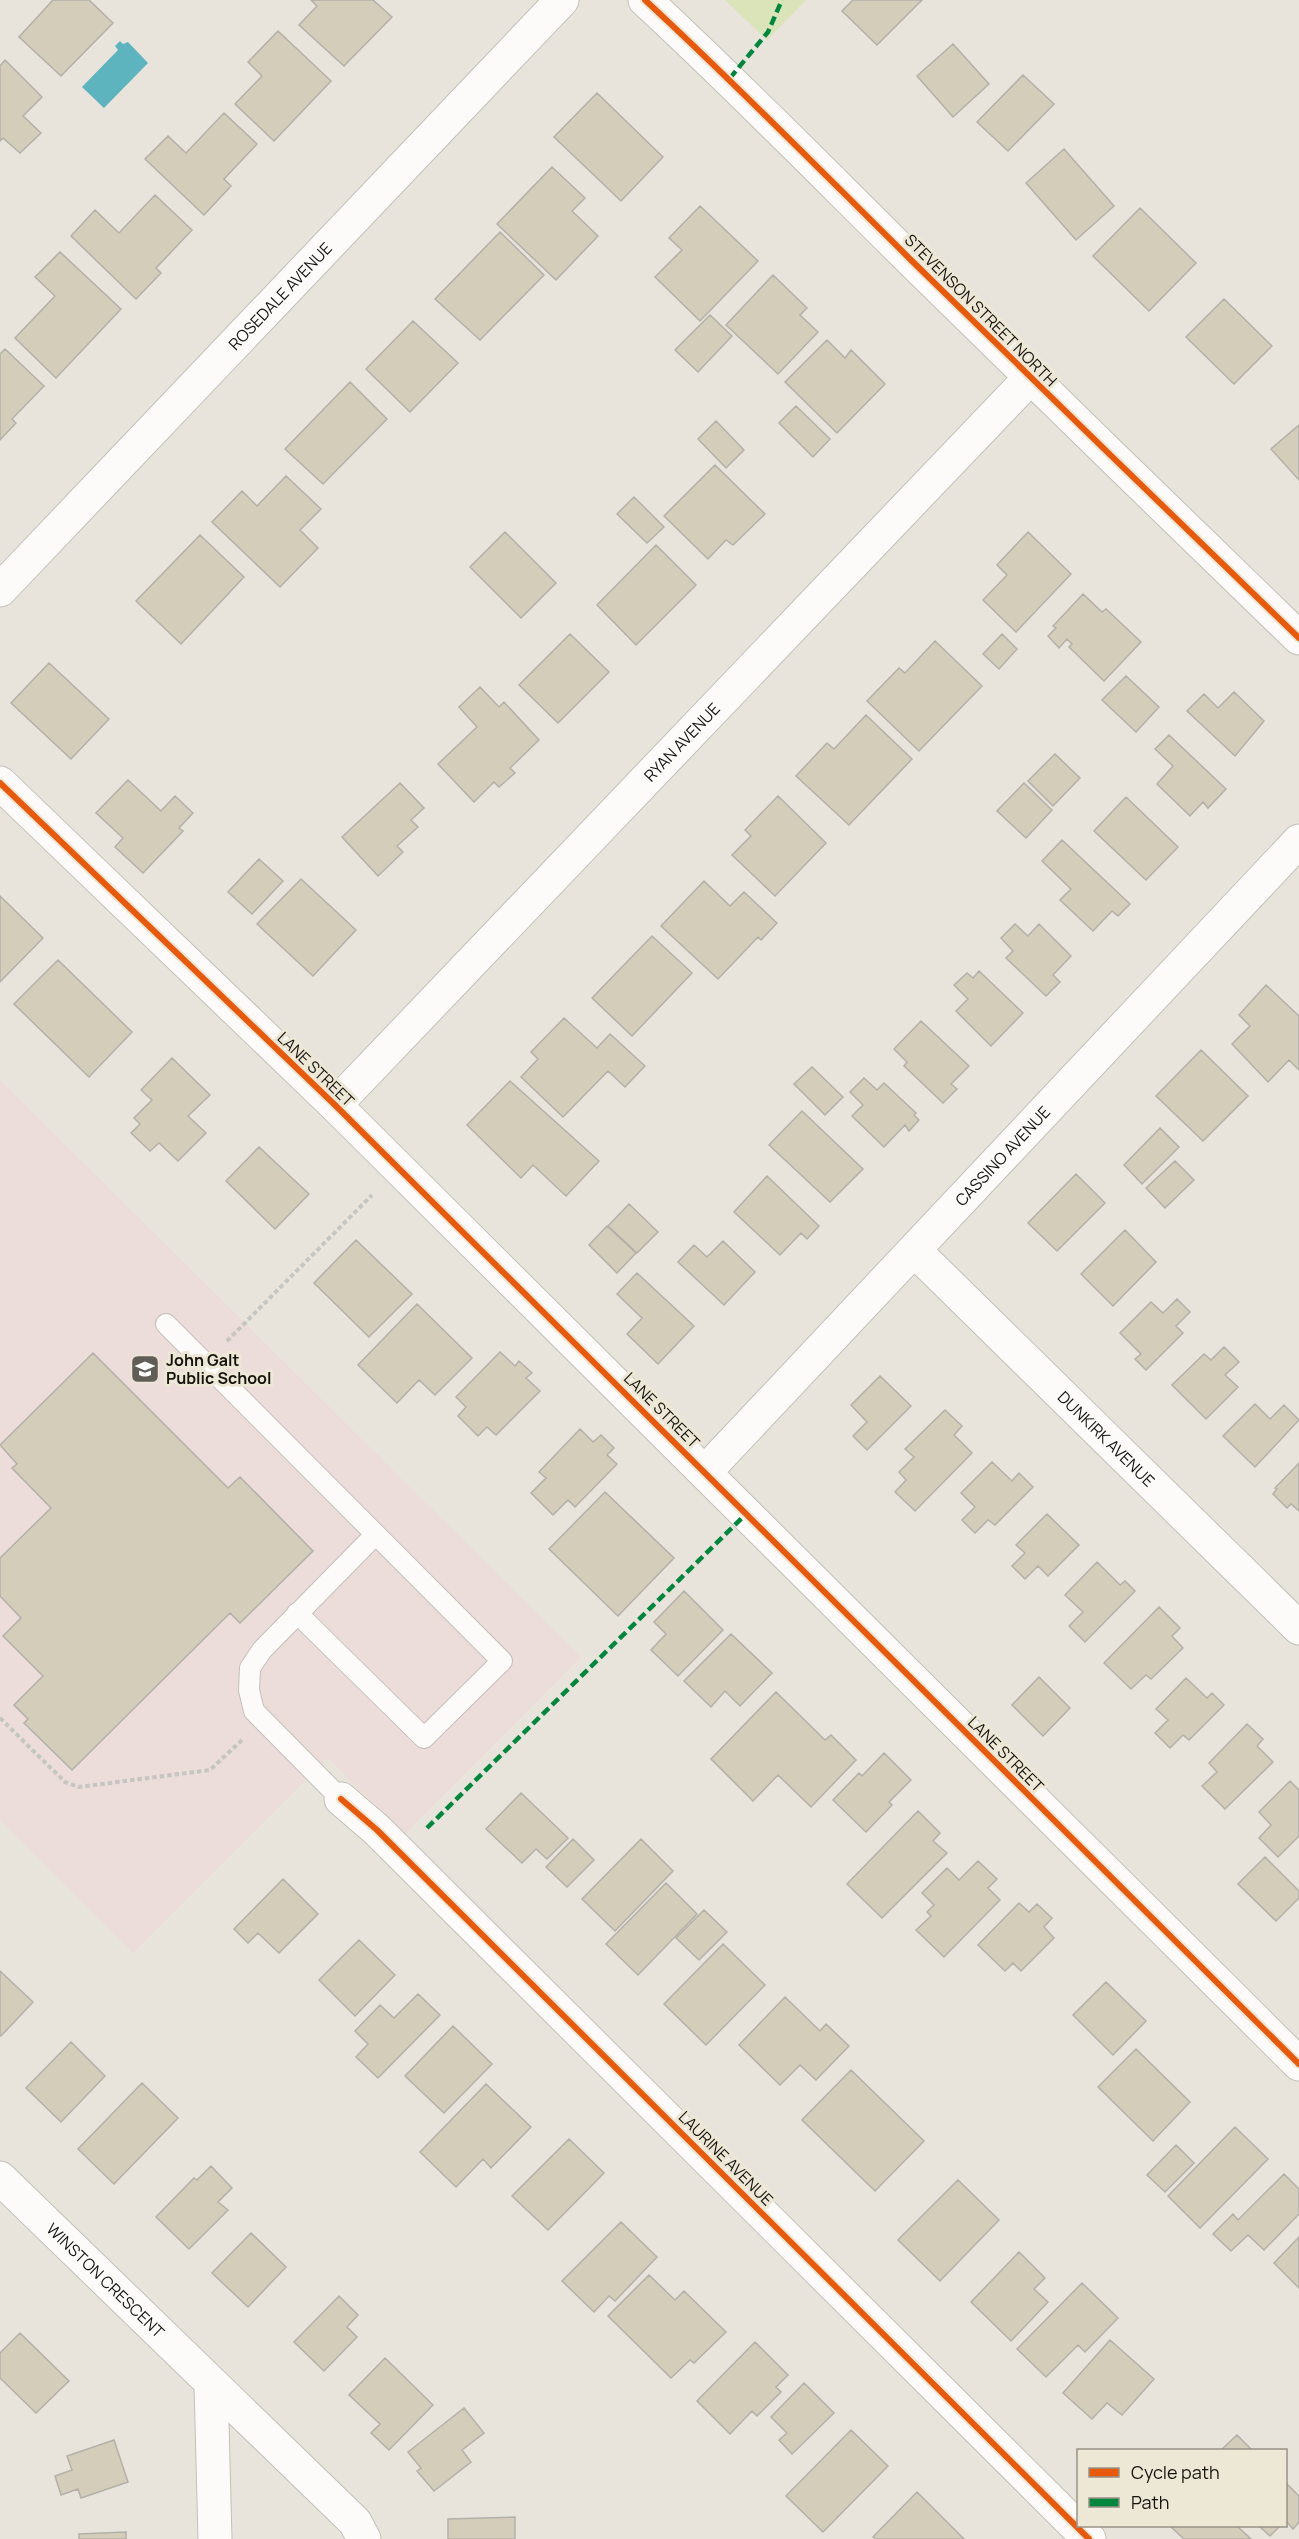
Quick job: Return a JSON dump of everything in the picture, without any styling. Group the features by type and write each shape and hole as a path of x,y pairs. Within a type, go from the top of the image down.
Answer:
{"street":[{"name":"ROSEDALE AVENUE","path":"0,590 561,0"},
{"name":"STEVENSON STREET NORTH","path":"645,0 730,78 787,138 1030,378 1299,638"},
{"name":"RYAN AVENUE","path":"335,1105 1030,378"},
{"name":"LANE STREET","path":"0,783 335,1105 1299,2064"},
{"name":"CASSINO AVENUE","path":"705,1472 1299,841"},
{"name":"DUNKIRK AVENUE","path":"915,1251 1299,1628"},
{"name":"LAURINE AVENUE","path":"341,1799 377,1830 1089,2539"},
{"name":"WINSTON CRESCENT","path":"0,2178 355,2522 364,2539"},
{"path":"211,2384 215,2539"}],"lane":[{"path":"166,1324 502,1661 424,1738 297,1613"},
{"path":"341,1799 254,1711 249,1690 250,1668 262,1650 375,1535"}],"path":[{"path":"204,1363 398,1168"},
{"path":"0,1718 65,1782 79,1787 210,1770 263,1720"}],"shaded area":[{"name":"John Galt Public School","path":"0,1080 581,1657 405,1834 328,1758 133,1953 0,1820"}],"green space":[{"path":"725,0 806,0 767,40"}],"water":[{"path":"120,41 123,44 128,42 148,63 104,108 82,87 118,50 115,46"}],"building":[{"path":"53,0 89,0 113,23 61,76 19,37"},
{"path":"311,0 373,0 392,17 344,66 299,25 317,6"},
{"path":"853,0 922,0 877,45 842,11"},
{"path":"278,31 331,81 274,141 235,104 262,76 248,62"},
{"path":"953,44 989,84 953,117 917,76"},
{"path":"5,60 42,97 23,116 41,133 20,153 3,138 0,141 0,66"},
{"path":"1023,75 1054,104 1008,151 977,122"},
{"path":"597,93 663,157 621,201 554,137"},
{"path":"224,113 257,144 224,179 231,186 204,215 145,159 168,136 186,153"},
{"path":"1064,149 1114,206 1076,240 1026,183"},
{"path":"552,167 585,198 572,211 598,236 556,280 497,224"},
{"path":"155,195 192,230 156,268 161,273 136,299 71,236 95,210 119,233"},
{"path":"700,206 758,261 700,321 655,277 682,250 669,238"},
{"path":"1140,208 1196,263 1149,311 1093,256"},
{"path":"500,232 544,275 480,340 435,299"},
{"path":"60,252 121,309 56,378 15,338 55,296 35,277"},
{"path":"773,275 807,308 800,315 818,332 778,374 726,325"},
{"path":"1224,299 1272,346 1234,384 1186,337"},
{"path":"710,315 732,336 698,372 675,350"},
{"path":"413,321 458,363 410,412 366,369"},
{"path":"827,340 845,358 851,350 885,384 837,433 785,382"},
{"path":"5,349 44,386 12,419 16,423 0,440 0,354"},
{"path":"350,382 387,419 323,484 285,449"},
{"path":"796,406 830,439 813,457 779,423"},
{"path":"716,421 744,450 726,468 698,439"},
{"path":"1299,425 1299,480 1271,449"},
{"path":"715,465 765,514 733,545 726,540 708,559 664,516"},
{"path":"286,476 321,509 300,530 318,548 280,587 212,522 242,491 257,506"},
{"path":"634,497 664,527 647,543 617,514"},
{"path":"505,532 556,583 521,618 470,567"},
{"path":"1028,532 1071,574 1016,632 983,600 1007,575 997,565"},
{"path":"200,535 244,577 181,644 136,601"},
{"path":"656,545 696,585 636,645 597,605"},
{"path":"1083,594 1102,612 1106,609 1141,642 1104,681 1069,647 1072,644 1067,639 1059,648 1048,636 1056,628 1053,626"},
{"path":"570,634 609,672 558,723 519,685"},
{"path":"1002,634 1017,649 999,669 983,654"},
{"path":"935,641 982,686 919,751 867,701 899,668 905,673"},
{"path":"49,663 109,719 71,759 11,703"},
{"path":"1126,676 1159,707 1136,732 1102,700"},
{"path":"480,687 499,707 504,702 539,740 510,768 515,773 499,787 494,782 474,802 438,764 477,727 459,707"},
{"path":"1234,692 1264,721 1235,756 1187,711 1204,694 1218,708"},
{"path":"866,715 912,759 849,825 796,776 827,743 834,749"},
{"path":"1169,735 1226,789 1208,808 1203,802 1190,816 1157,784 1173,766 1155,749"},
{"path":"1055,754 1080,778 1053,806 1028,781"},
{"path":"128,780 161,811 175,796 193,813 179,828 183,831 143,873 115,847 123,838 96,813"},
{"path":"400,783 424,808 411,820 418,827 397,846 403,852 378,876 342,837"},
{"path":"1024,783 1052,810 1026,838 997,811"},
{"path":"778,796 826,843 775,896 732,855 751,836 745,830"},
{"path":"1126,797 1178,847 1146,880 1094,831"},
{"path":"1062,840 1130,904 1118,916 1112,911 1093,931 1060,900 1071,889 1042,861"},
{"path":"259,859 283,881 252,914 228,892"},
{"path":"301,879 356,930 313,976 257,924"},
{"path":"704,881 730,906 744,892 777,923 761,940 758,937 718,979 661,926"},
{"path":"0,896 43,938 0,982"},
{"path":"1015,924 1028,936 1039,924 1071,956 1053,975 1060,982 1046,996 1006,958 1013,951 1001,938"},
{"path":"652,936 692,973 632,1036 592,998"},
{"path":"58,960 132,1032 89,1077 14,1004"},
{"path":"979,971 1023,1013 991,1046 956,1011 968,999 954,985 967,973 973,978"},
{"path":"1266,985 1299,1016 1299,1070 1289,1060 1268,1082 1232,1044 1250,1026 1239,1015"},
{"path":"564,1018 597,1048 610,1034 645,1066 625,1087 608,1071 563,1117 521,1077 538,1059 531,1052"},
{"path":"921,1021 969,1066 951,1084 957,1089 943,1103 904,1066 907,1062 894,1049"},
{"path":"1201,1050 1248,1096 1203,1141 1156,1096"},
{"path":"172,1058 210,1095 188,1116 206,1133 178,1161 159,1143 150,1151 131,1133 140,1124 134,1118 152,1100 141,1090"},
{"path":"812,1067 843,1097 825,1115 794,1084"},
{"path":"864,1078 877,1090 884,1083 916,1113 914,1115 919,1120 909,1131 905,1125 884,1147 852,1116 863,1105 850,1092"},
{"path":"510,1081 599,1161 566,1196 533,1165 521,1178 467,1125"},
{"path":"802,1111 863,1169 830,1202 769,1145"},
{"path":"1160,1128 1179,1147 1142,1184 1124,1165"},
{"path":"259,1147 309,1194 275,1229 226,1181"},
{"path":"1175,1161 1194,1180 1165,1208 1146,1188"},
{"path":"1076,1174 1105,1203 1057,1251 1028,1223"},
{"path":"767,1176 819,1226 807,1239 801,1233 780,1255 734,1212"},
{"path":"629,1204 658,1232 637,1253 608,1226"},
{"path":"607,1226 636,1253 617,1273 589,1245"},
{"path":"1125,1230 1156,1262 1113,1306 1081,1274"},
{"path":"356,1240 412,1294 369,1337 314,1283"},
{"path":"723,1241 755,1272 724,1305 678,1262 694,1245 707,1257"},
{"path":"637,1273 694,1326 658,1364 627,1334 642,1318 617,1294"},
{"path":"1177,1299 1190,1312 1176,1326 1183,1333 1146,1370 1135,1359 1141,1354 1120,1333 1151,1302 1163,1313"},
{"path":"417,1304 472,1358 435,1395 419,1380 397,1403 358,1365"},
{"path":"1224,1347 1239,1362 1225,1375 1238,1387 1206,1419 1172,1385 1204,1354 1211,1360"},
{"path":"500,1352 515,1366 519,1361 532,1373 526,1378 540,1391 496,1435 487,1427 478,1436 458,1416 466,1407 456,1397"},
{"path":"93,1353 228,1488 240,1477 313,1551 240,1623 230,1613 72,1770 24,1723 28,1719 14,1705 43,1676 3,1636 21,1618 0,1596 0,1558 51,1508 12,1468 17,1464 0,1445"},
{"path":"880,1376 911,1406 867,1450 853,1436 867,1422 851,1405"},
{"path":"1255,1404 1270,1419 1284,1405 1299,1420 1255,1467 1223,1436"},
{"path":"945,1410 962,1426 954,1435 972,1453 915,1511 895,1492 906,1480 899,1472 914,1457 905,1449"},
{"path":"580,1429 593,1442 601,1435 614,1448 607,1455 617,1464 575,1507 568,1500 553,1515 531,1493 546,1478 539,1472"},
{"path":"992,1462 1012,1481 1019,1473 1033,1487 995,1525 988,1520 975,1533 962,1520 975,1507 961,1493"},
{"path":"1299,1463 1299,1511 1291,1504 1287,1508 1273,1494 1277,1489 1275,1488"},
{"path":"605,1492 674,1558 618,1616 549,1549"},
{"path":"1047,1514 1079,1545 1048,1576 1038,1566 1025,1579 1012,1566 1025,1553 1016,1545"},
{"path":"1097,1562 1120,1585 1125,1581 1135,1591 1085,1642 1069,1626 1083,1612 1065,1595"},
{"path":"684,1591 723,1630 678,1676 651,1650 666,1634 654,1622"},
{"path":"1159,1607 1180,1628 1172,1636 1183,1648 1151,1679 1146,1675 1131,1689 1104,1663"},
{"path":"731,1634 772,1673 740,1706 725,1691 711,1707 684,1681"},
{"path":"1039,1677 1070,1708 1043,1736 1012,1705"},
{"path":"1186,1678 1207,1698 1212,1693 1224,1705 1189,1740 1183,1735 1170,1748 1155,1733 1168,1720 1156,1709"},
{"path":"776,1692 825,1740 831,1735 856,1760 811,1807 778,1775 753,1801 711,1759"},
{"path":"1247,1724 1263,1739 1257,1746 1273,1762 1225,1809 1202,1786 1217,1772 1209,1763"},
{"path":"884,1753 911,1780 889,1802 892,1805 866,1832 833,1800 859,1773 862,1776"},
{"path":"1290,1781 1299,1790 1299,1836 1278,1857 1259,1838 1271,1825 1259,1812"},
{"path":"521,1793 568,1838 547,1859 536,1849 522,1863 486,1829"},
{"path":"918,1811 940,1833 933,1841 947,1853 882,1918 847,1884"},
{"path":"573,1839 594,1860 567,1887 546,1867"},
{"path":"641,1839 673,1871 615,1931 582,1899"},
{"path":"1265,1857 1299,1891 1299,1898 1276,1921 1238,1884"},
{"path":"978,1861 997,1879 988,1888 1000,1900 944,1957 916,1930 931,1916 927,1912 934,1905 922,1893 947,1868 959,1880"},
{"path":"283,1879 318,1914 279,1953 258,1933 248,1943 234,1929"},
{"path":"666,1883 697,1914 638,1975 606,1944"},
{"path":"1019,1903 1029,1912 1037,1904 1052,1918 1044,1927 1054,1938 1021,1971 1013,1963 1005,1971 978,1945"},
{"path":"704,1910 727,1932 699,1960 676,1938"},
{"path":"359,1940 395,1975 355,2016 319,1980"},
{"path":"723,1944 765,1985 706,2045 664,2004"},
{"path":"0,1971 33,2002 1,2036 0,2035"},
{"path":"1106,1982 1146,2021 1113,2055 1073,2015"},
{"path":"418,1994 440,2015 378,2078 356,2057 368,2044 355,2031 380,2005 394,2018"},
{"path":"785,1997 820,2031 826,2024 849,2046 816,2080 800,2065 780,2085 739,2045"},
{"path":"453,2026 492,2064 444,2113 405,2076"},
{"path":"71,2042 105,2076 61,2122 26,2088"},
{"path":"1136,2049 1190,2102 1153,2141 1098,2087"},
{"path":"851,2070 924,2141 875,2191 802,2120"},
{"path":"142,2083 178,2118 114,2184 78,2149"},
{"path":"486,2084 531,2127 491,2168 483,2159 456,2187 420,2152"},
{"path":"1235,2127 1268,2159 1200,2228 1168,2196"},
{"path":"569,2139 604,2173 548,2230 512,2196"},
{"path":"1176,2145 1194,2163 1165,2192 1147,2175"},
{"path":"211,2166 232,2188 218,2202 228,2210 189,2249 156,2217 194,2178 197,2180"},
{"path":"1284,2174 1299,2189 1299,2214 1264,2250 1248,2235 1231,2251 1213,2234 1233,2214 1238,2220"},
{"path":"958,2180 999,2220 940,2281 898,2240"},
{"path":"621,2222 657,2257 615,2301 609,2296 594,2312 562,2281"},
{"path":"251,2233 286,2267 248,2307 212,2273"},
{"path":"1299,2237 1299,2288 1274,2263"},
{"path":"1019,2252 1045,2278 1034,2289 1048,2302 1011,2341 971,2302"},
{"path":"649,2275 675,2300 684,2291 726,2332 694,2363 690,2360 671,2378 608,2316"},
{"path":"1082,2283 1118,2318 1085,2352 1078,2345 1046,2377 1017,2349"},
{"path":"339,2296 358,2315 347,2327 357,2337 324,2371 294,2342"},
{"path":"20,2333 69,2381 36,2413 0,2378 0,2353"},
{"path":"1110,2340 1154,2379 1122,2415 1107,2403 1092,2419 1063,2393"},
{"path":"755,2342 788,2375 776,2387 781,2392 757,2416 752,2411 730,2434 697,2401"},
{"path":"385,2358 433,2405 389,2450 371,2433 380,2424 349,2395"},
{"path":"804,2383 834,2413 792,2454 779,2440 787,2433 771,2417"},
{"path":"464,2408 484,2433 462,2450 471,2462 434,2491 417,2471 421,2468 408,2452"},
{"path":"851,2430 888,2466 823,2532 786,2496"},
{"path":"1237,2435 1251,2449 1222,2449"},
{"path":"114,2440 128,2482 81,2498 78,2489 61,2495 55,2476 72,2470 67,2456"},
{"path":"1287,2484 1299,2496 1299,2522 1293,2529 1287,2522"},
{"path":"917,2492 964,2539 876,2539 873,2537"},
{"path":"515,2517 515,2539 448,2539 448,2519"},
{"path":"1171,2527 1238,2527 1251,2539 1184,2539"},
{"path":"1260,2527 1279,2527 1270,2536"},
{"path":"126,2532 126,2539 79,2539 79,2534"}],"marked path":[{"path":"730,78 768,32 782,0"},
{"path":"427,1828 746,1514"}],"cycle path":[{"path":"645,0 746,96 959,308 1299,638"},
{"path":"0,783 335,1105 1299,2064"},
{"path":"341,1799 377,1830 1089,2539"}],"place":[{"name":"John Galt Public School","path":"145,1369"}]}
